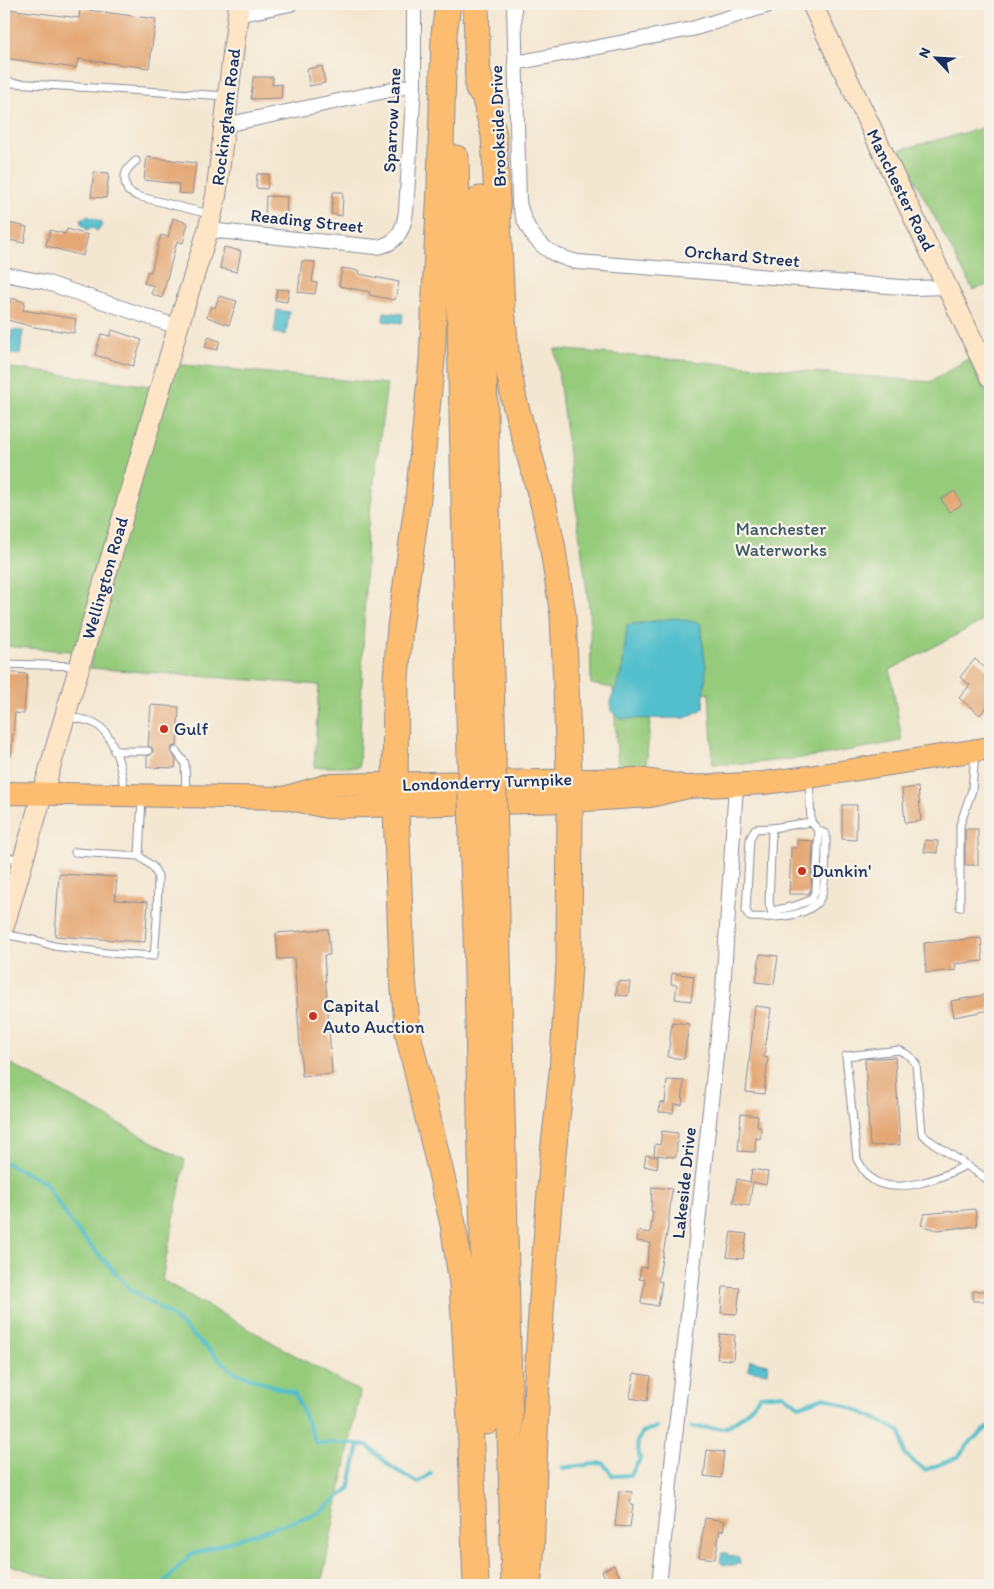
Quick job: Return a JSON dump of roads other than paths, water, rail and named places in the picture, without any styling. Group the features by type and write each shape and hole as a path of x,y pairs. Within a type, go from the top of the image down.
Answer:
{"highway":[{"path":"448,4 444,34 440,186 432,360 418,499 398,644 396,678 396,795 401,936 407,1024 414,1063 453,1224 462,1284 470,1401 476,1585"},
{"path":"453,4 514,1585"},
{"path":"476,4 478,72 481,757"},
{"path":"478,72 494,135 506,361 514,400 544,507 559,580 563,615 569,790 568,974 562,1073 553,1153 544,1267 537,1375 531,1559 528,1585"},
{"path":"484,839 476,942 490,1585"}],"main road":[{"name":"Londonderry Turnpike","path":"4,793 42,792 286,798 328,785 396,795 569,790 650,796 688,787 764,784 983,749"}],"street":[{"path":"238,10 290,4"},
{"name":"Sparrow Lane","path":"398,236 404,224 406,210 414,85 414,4"},
{"name":"Brookside Drive","path":"514,4 519,203 526,224 538,242"},
{"path":"515,63 692,29 772,4"},
{"name":"Manchester Road","path":"812,4 990,376"},
{"name":"Rockingham Road","path":"210,223 216,196 238,10"},
{"path":"225,125 414,85"},
{"name":"Reading Street","path":"210,223 376,247 389,244 398,236"},
{"name":"Wellington Road","path":"4,926 13,858 42,792 210,223"},
{"name":"Orchard Street","path":"538,242 556,255 578,262 914,288 948,287"},
{"path":"4,274 45,282 178,327"},
{"name":"Lakeside Drive","path":"659,1585 723,990 736,785"}],"lane":[{"path":"4,78 12,83 228,96"},
{"path":"136,161 125,172 124,178 128,191 210,223"},
{"path":"4,664 79,666"},
{"path":"64,716 95,723 108,737 133,794 139,856"},
{"path":"960,907 960,825 983,749"},
{"path":"114,751 148,750"},
{"path":"176,752 186,763 186,795"},
{"path":"809,777 811,822 822,833 816,890 811,900 772,914 750,917 746,911 750,839 755,829 811,822"},
{"path":"772,828 769,904 772,914"},
{"path":"4,934 54,946 107,953 154,956 158,876 153,867 139,856 74,852"},
{"path":"966,1165 940,1177 905,1186 886,1186 874,1181 865,1173 857,1159 846,1056 898,1050 910,1056 916,1064 922,1133 929,1140 990,1181"}],"water":[{"path":"88,216 102,222 99,230 97,231 93,228 87,230 81,223 81,219"},
{"path":"277,310 289,312 286,335 274,333"},
{"path":"384,312 403,314 402,323 383,321"},
{"path":"12,330 23,331 20,355 9,353"},
{"path":"674,618 700,623 706,668 703,709 685,718 620,719 611,711 610,702 622,674 627,625"},
{"path":"750,1360 768,1364 767,1373 748,1370"},
{"path":"722,1553 739,1558 740,1563 735,1566 722,1564 720,1561"}],"waterway":[{"path":"4,1162 44,1182 74,1227 130,1289 169,1314 234,1372 295,1394 316,1443 367,1445 391,1467 418,1483 431,1473"},
{"path":"691,1427 725,1428 744,1415 760,1396 783,1394 799,1406 825,1397 868,1415 901,1432 905,1455 925,1470 958,1457 973,1439 990,1426"},
{"path":"562,1468 603,1463 613,1476 631,1475 640,1459 637,1442 643,1432 657,1427"},
{"path":"165,1585 164,1583 190,1555 318,1513 349,1489 359,1445"}],"place":[{"name":"Gulf","path":"164,729"},
{"name":"Dunkin'","path":"802,871"},
{"name":"Capital Auto Auction","path":"313,1016"}],"park label":[{"name":"Manchester Waterworks","path":"781,539"}]}
